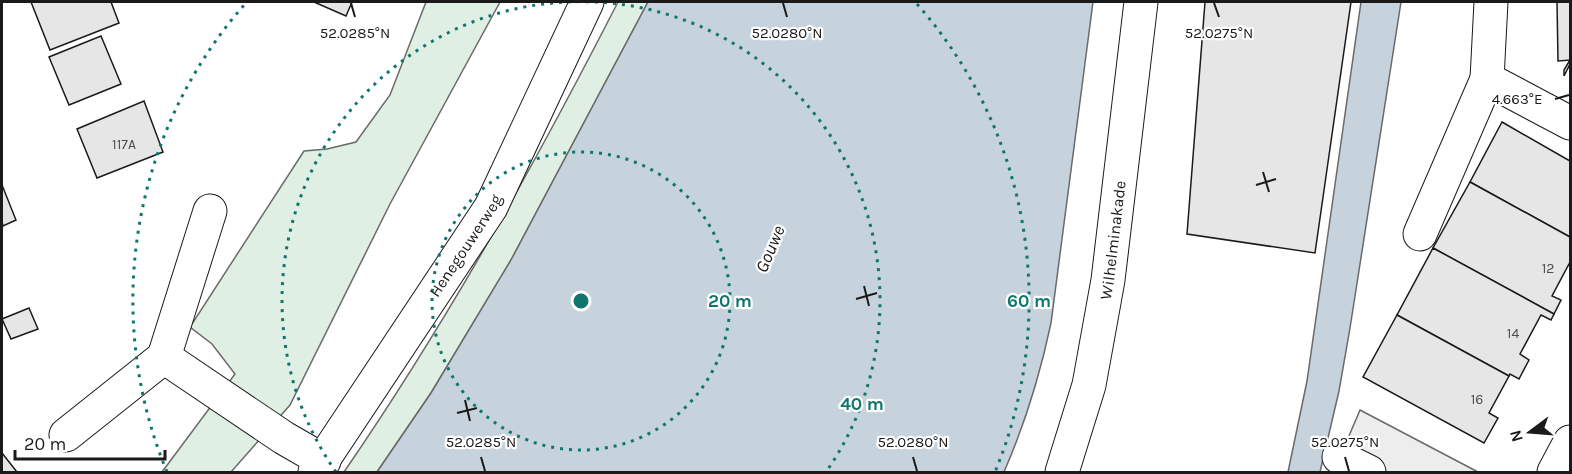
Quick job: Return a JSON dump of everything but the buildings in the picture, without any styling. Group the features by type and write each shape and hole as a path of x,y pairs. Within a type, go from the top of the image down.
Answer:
{"main road":[{"name":"Henegouwerweg","path":"319,467 491,207 586,2"},
{"name":"Wilhelminakade","path":"1065,471 1089,385 1108,280 1141,2"},
{"path":"1420,234 1487,79 1491,2"},
{"path":"1487,79 1570,123"},
{"path":"66,435 164,357 210,211"},
{"path":"164,357 284,438 319,467"},
{"path":"1554,472 1570,442"},
{"path":"1339,457 1369,472"}],"green space":[{"path":"426,2 500,2 390,204 290,405 231,472 162,472 235,374 212,344 190,327 304,151 327,149 356,142 390,95"},
{"path":"618,2 648,2 511,260 431,393 377,472 344,472 419,358 488,242 555,123"}],"shaded area":[{"path":"1360,410 1478,472 1365,472 1346,443"}],"water":[{"name":"Gouwe","path":"648,2 1093,2 1051,323 1031,399 1004,472 377,472 431,393 511,260"},
{"path":"1361,2 1401,2 1350,328 1339,391 1320,472 1288,472 1307,381"}]}
